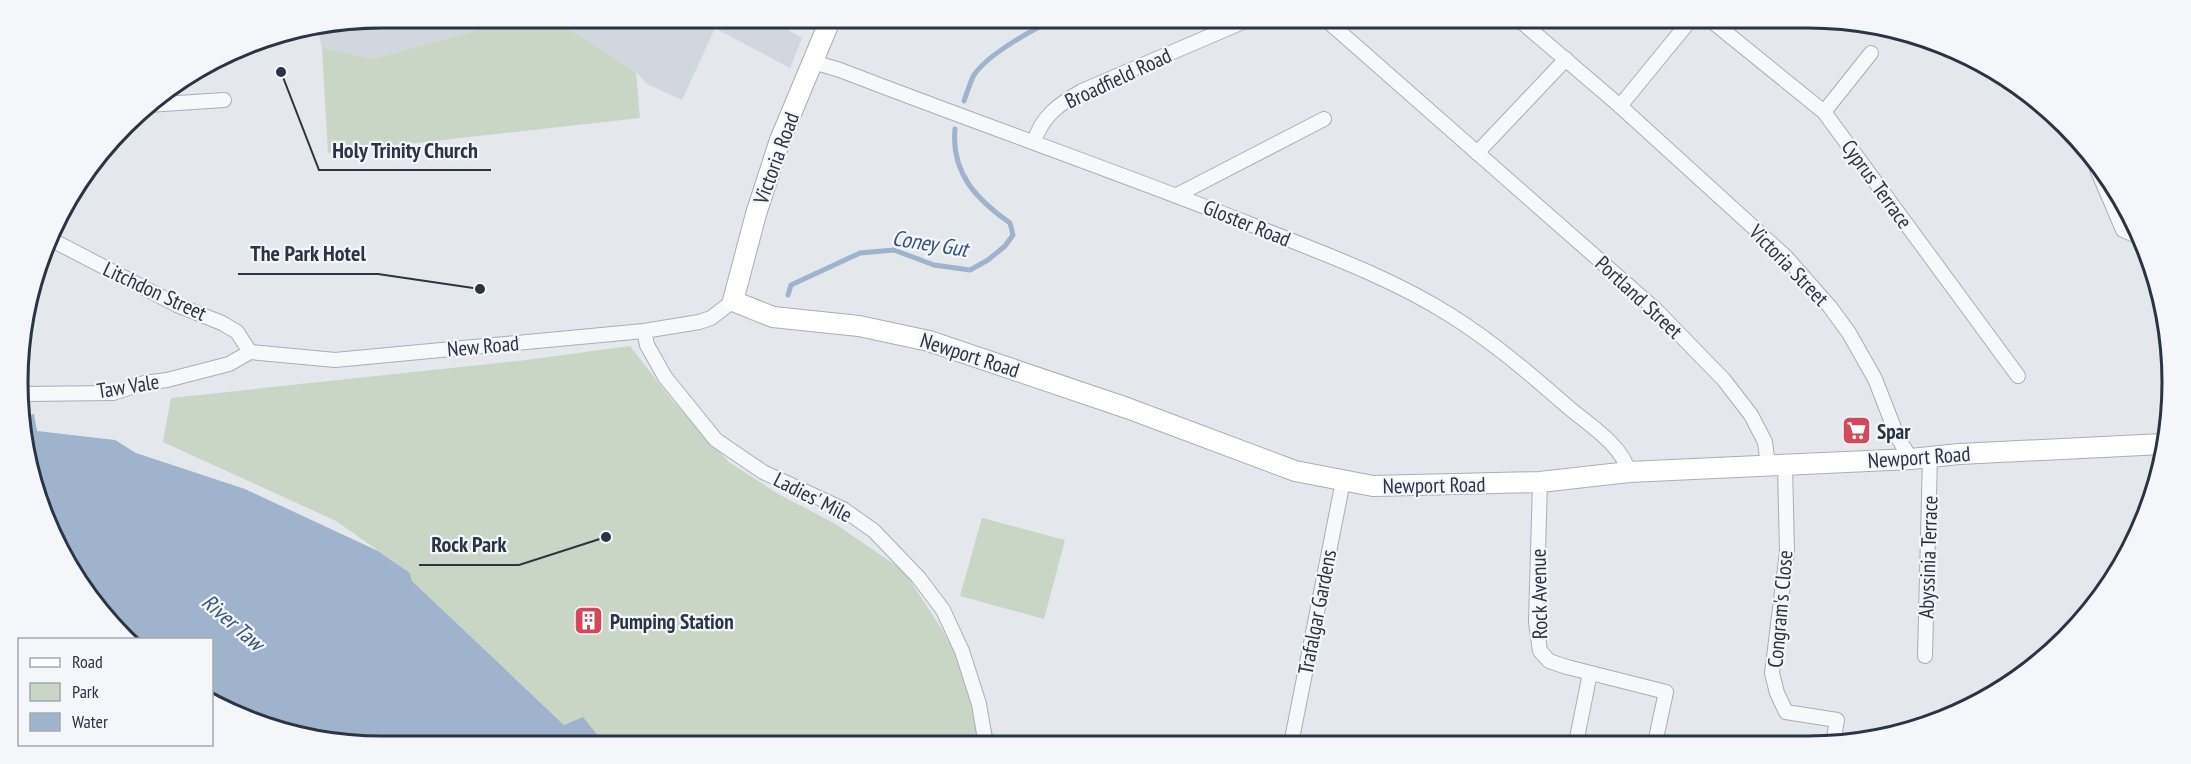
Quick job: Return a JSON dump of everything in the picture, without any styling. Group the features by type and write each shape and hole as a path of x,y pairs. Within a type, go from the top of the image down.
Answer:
{"street":[{"name":"Victoria Road","path":"733,301 756,214 780,140 827,28"},
{"name":"Broadfield Road","path":"1034,142 1046,117 1058,105 1082,91 1229,28"},
{"path":"1335,28 1477,153 1566,59"},
{"name":"Victoria Street","path":"1529,28 1620,106 1786,257 1830,307 1849,333 1875,379 1898,438 1911,459"},
{"path":"1620,106 1684,28"},
{"name":"Cyprus Terrace","path":"1720,28 1824,112 2018,376"},
{"path":"1824,112 1871,53"},
{"name":"Gloster Road","path":"813,62 1177,195 1354,265 1408,291 1449,314 1522,367 1599,433 1626,461 1629,472"},
{"path":"165,104 224,100"},
{"path":"1177,195 1324,119"},
{"name":"Portland Street","path":"1477,153 1655,309 1724,380 1758,426 1777,465"},
{"path":"2107,192 2123,230 2129,233"},
{"name":"Litchdon Street","path":"57,243 177,305 222,323 237,332 250,352"},
{"name":"New Road","path":"250,352 335,360 644,331 711,318 733,301"},
{"name":"Newport Road","path":"733,301 773,317 859,326 929,341 1127,408 1295,471 1372,486 1540,482 1629,472 2157,444"},
{"name":"Ladies' Mile","path":"644,331 648,345 665,377 716,440 763,472 843,509 874,531 919,578 943,609 962,651 979,704 984,736"},
{"name":"Taw Vale","path":"29,394 113,393 144,383 167,380 229,364 250,352"},
{"name":"Abyssinia Terrace","path":"1925,656 1930,457"},
{"name":"Congram's Close","path":"1777,465 1787,552 1772,673 1777,693 1786,712 1837,720 1834,735"},
{"name":"Trafalgar Gardens","path":"1293,736 1343,481"},
{"name":"Rock Avenue","path":"1540,482 1536,622 1540,651 1549,661 1666,692 1657,736"},
{"path":"1577,736 1590,673"}],"shaded area":[{"path":"382,28 485,28 373,59 322,49 319,34"},
{"path":"567,28 715,28 682,100 647,84 636,72"},
{"path":"715,28 785,28 802,38 790,68"}],"green space":[{"path":"485,28 567,28 636,72 640,118 328,153 322,48 373,59"},
{"path":"630,346 672,400 729,462 778,494 834,523 904,571 950,642 994,736 591,736 568,724 564,725 412,581 410,573 336,521 163,442 171,398 526,360"},
{"path":"982,518 1065,540 1044,619 960,596"}],"water":[{"name":"River Taw","path":"34,414 37,431 115,440 136,453 245,489 378,551 410,573 412,581 564,725 583,717 598,736 359,735 313,729 268,717 213,692 213,638 138,638 116,615 88,578 65,538 47,496 35,451 30,415"}],"waterway":[{"name":"Coney Gut","path":"964,101 974,75 990,58 1038,28"},
{"name":"Coney Gut","path":"788,295 791,285 860,253 894,250 934,265 970,270 988,260 1005,246 1013,235 1010,223 986,204 968,184 957,159 955,129"}],"place":[{"name":"Holy Trinity Church","path":"281,72"},
{"name":"The Park Hotel","path":"480,289"},
{"name":"Spar","path":"1856,431"},
{"name":"Rock Park","path":"606,537"},
{"name":"Pumping Station","path":"589,621"}]}
